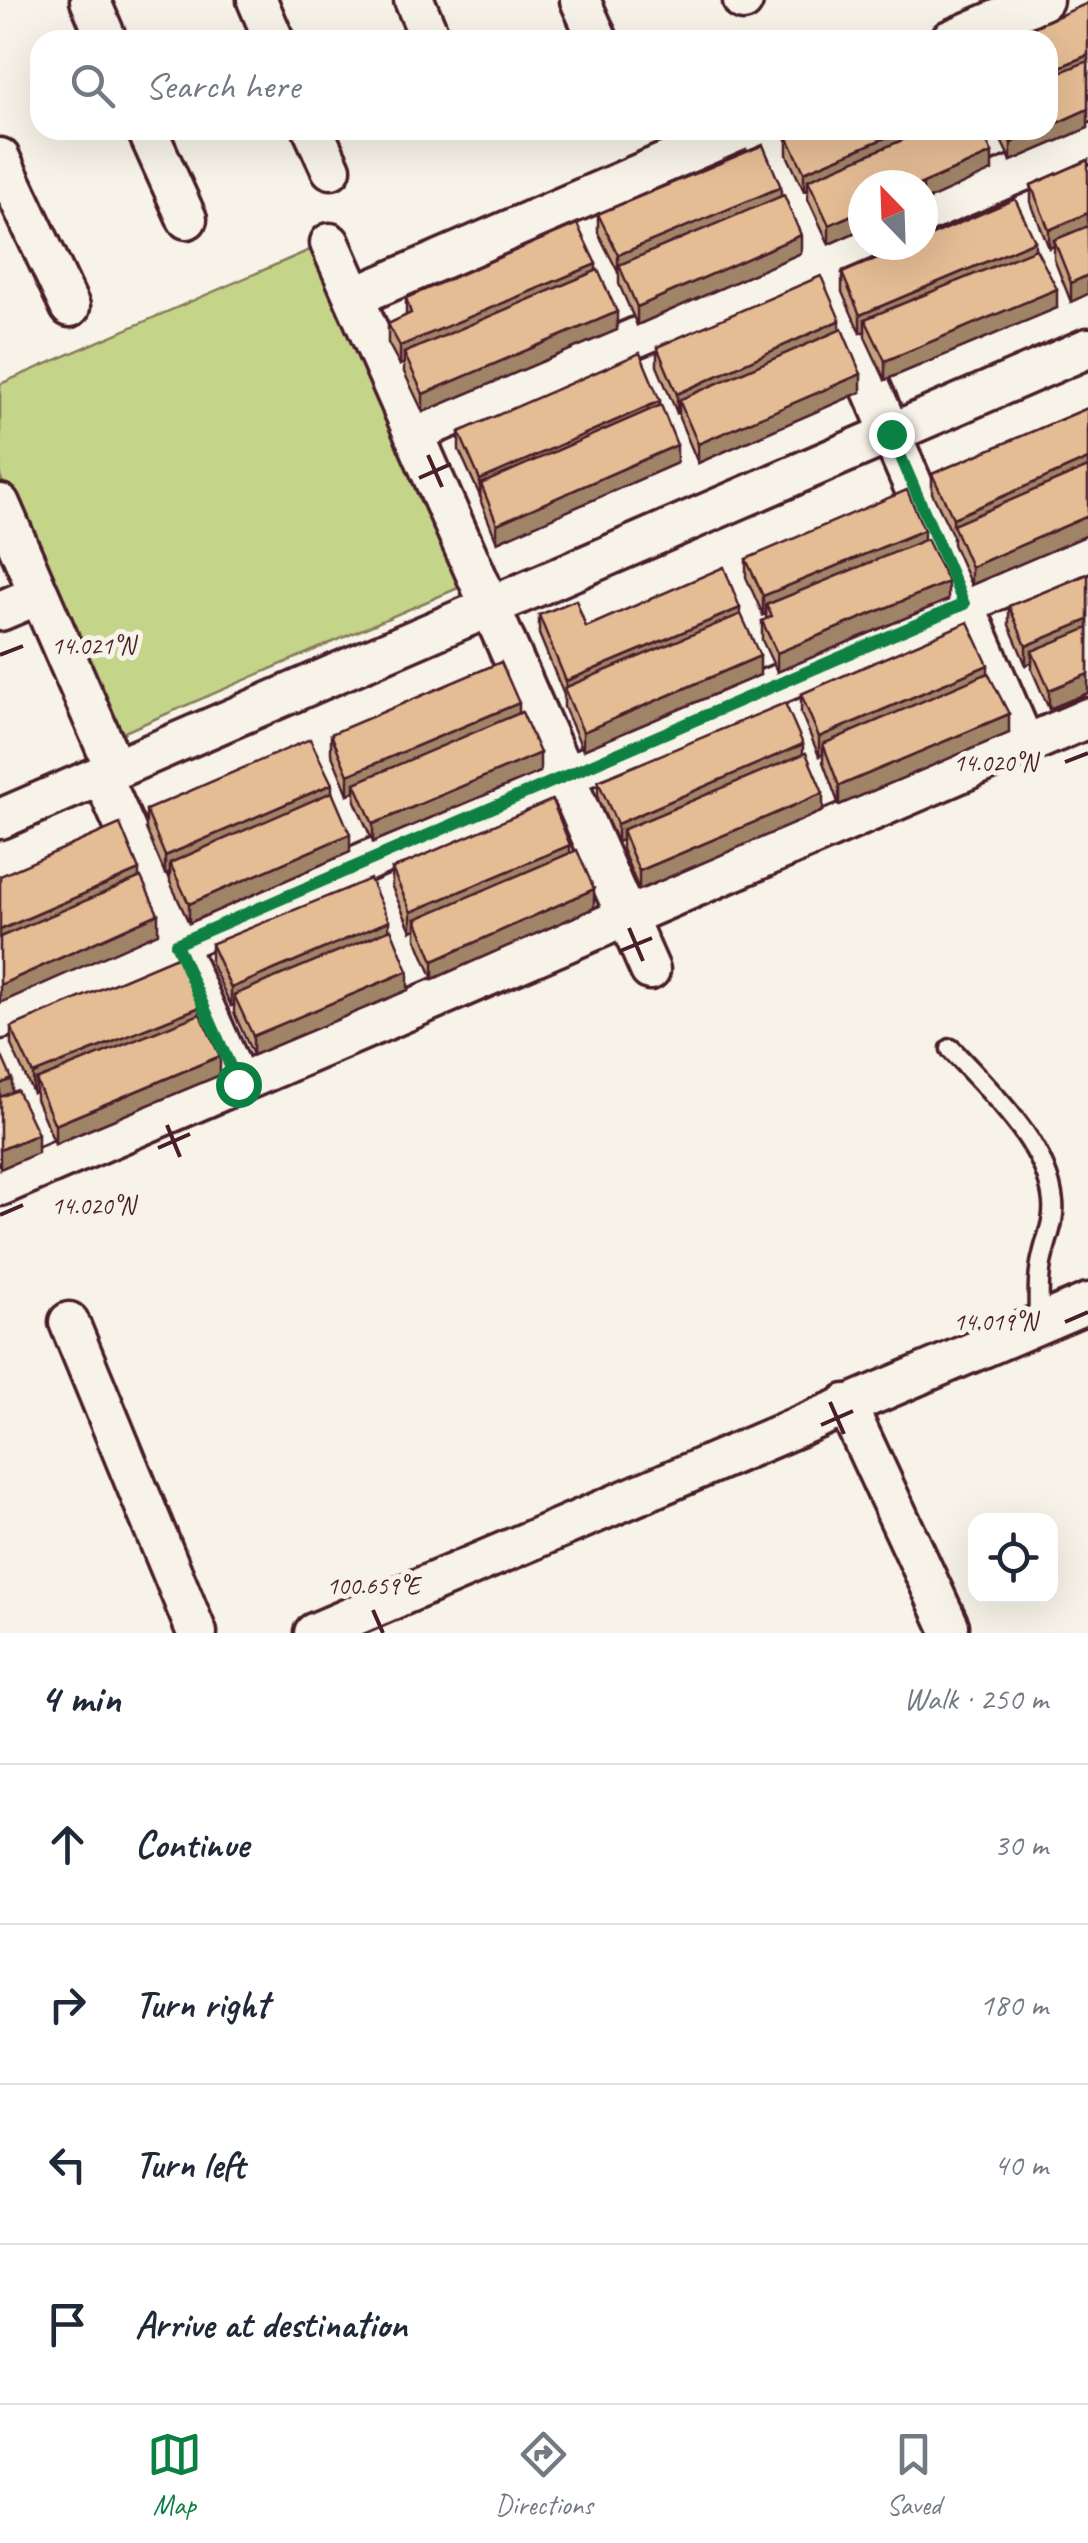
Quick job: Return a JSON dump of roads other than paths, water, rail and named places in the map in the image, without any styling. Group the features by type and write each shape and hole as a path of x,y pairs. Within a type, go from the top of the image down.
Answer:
{"street":[{"path":"90,0 103,30"},
{"path":"257,0 270,30"},
{"path":"414,0 427,30"},
{"path":"580,0 594,30"},
{"path":"973,30 1043,0"},
{"path":"151,140 187,219"},
{"path":"318,140 331,170"},
{"path":"354,297 718,140"},
{"path":"764,140 1025,745"},
{"path":"938,208 1088,143"},
{"path":"0,158 70,307"},
{"path":"330,243 650,970"},
{"path":"414,433 848,246"},
{"path":"0,820 1088,348"},
{"path":"0,504 176,944 238,1084"},
{"path":"0,1019 1088,551"},
{"path":"0,612 38,595"},
{"path":"0,1186 1088,718"},
{"path":"314,1633 1088,1304"},
{"path":"69,1322 197,1633"},
{"path":"846,1404 949,1626"}],"lane":[{"path":"951,1049 1004,1108 1048,1180 1054,1204 1052,1230 1042,1256 1039,1324"}]}
